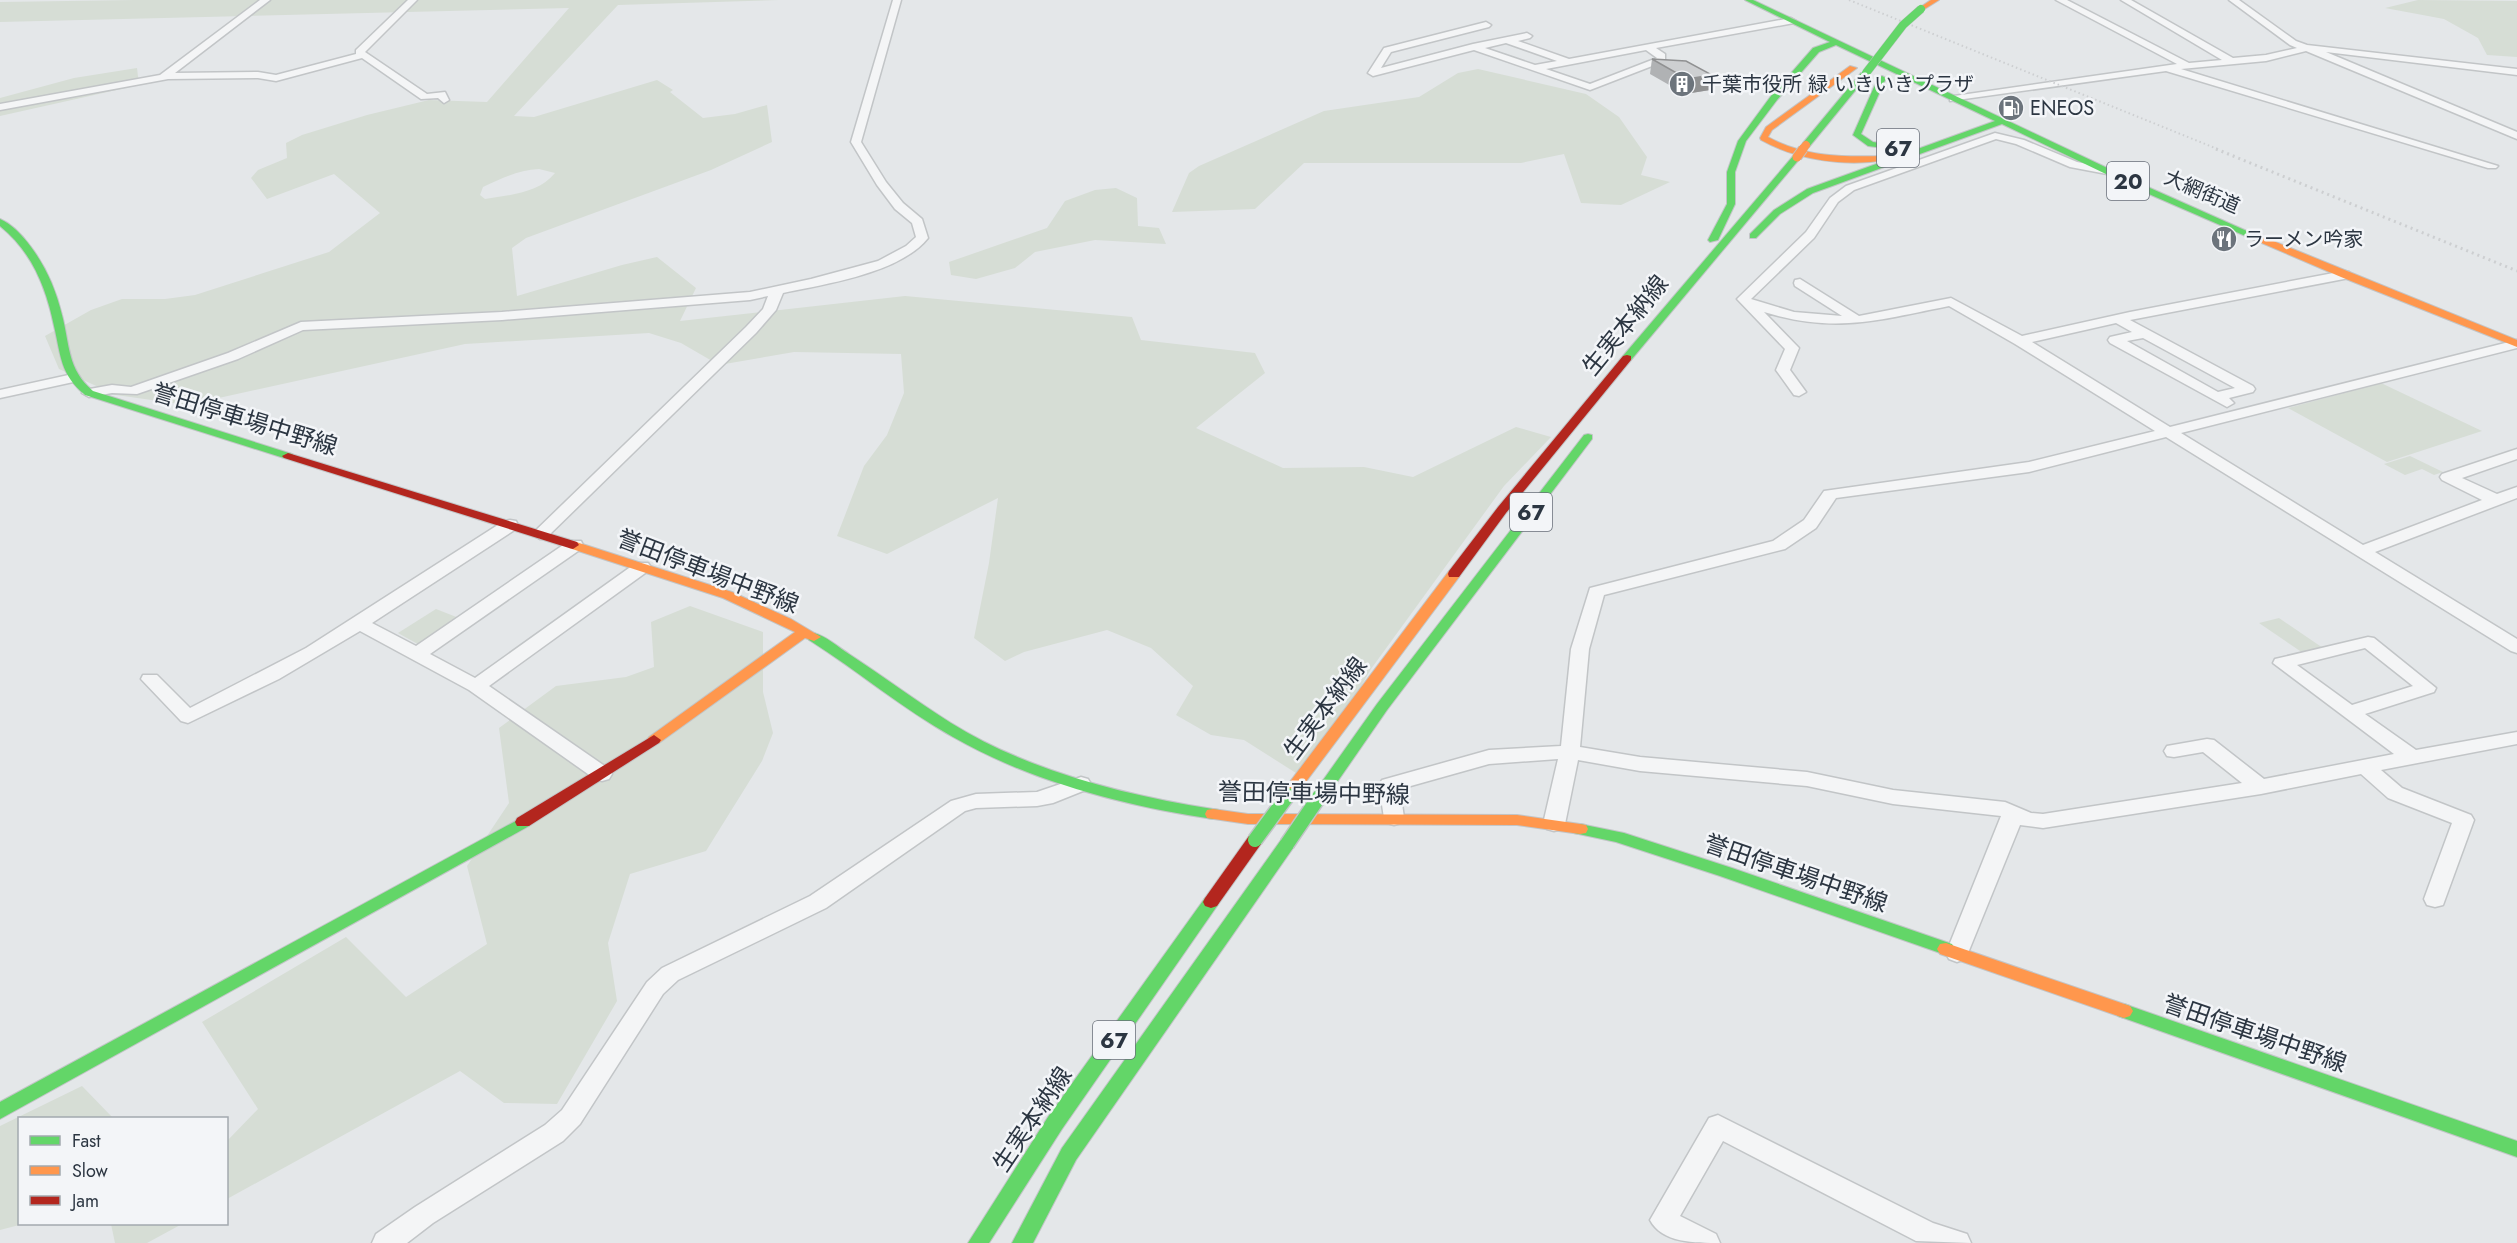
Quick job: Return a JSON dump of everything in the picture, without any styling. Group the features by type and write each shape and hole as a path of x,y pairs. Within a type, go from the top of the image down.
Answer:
{"main road":[{"name":"大網街道","path":"1748,0 2107,171 2344,275 2517,344"},
{"path":"1860,70 1903,25 1921,9 1936,0"},
{"name":"67","path":"1921,9 1905,32 1882,78 1857,131 1860,138 1871,144 1899,148 1919,146 1979,124 2000,122"},
{"name":"67","path":"1695,285 1731,204 1731,172 1742,141 1774,98 1816,50 1836,42"},
{"name":"67","path":"1860,70 1768,129 1764,138 1782,148 1831,157 1858,159 1906,156"},
{"name":"生実本納線","path":"978,1243 1055,1123 1255,840 1502,510 1695,285 1797,158 1860,70"},
{"name":"67","path":"1744,245 1777,212 1797,198 2000,122"},
{"name":"誉田停車場中野線","path":"0,222 20,237 46,280 54,299 65,362 73,378 89,393 575,545 747,604 804,632 973,742 1041,771 1081,784 1169,806 1248,819 1517,820 1554,824 1629,840 2517,1149"},
{"name":"67","path":"1695,285 1723,267"},
{"name":"生実本納線","path":"1669,330 1695,285"},
{"name":"生実本納線","path":"1022,1243 1069,1154 1382,707 1595,427"},
{"path":"0,1111 518,825 602,774 804,632"}],"street":[{"path":"163,77 266,0"},
{"path":"413,0 359,52 425,98 441,94 444,100"},
{"path":"89,393 111,389 132,392 233,356 301,326 513,315 727,298 777,291 882,264 910,249 922,238 918,222 899,206 881,183 856,142 897,0"},
{"path":"2060,0 2185,64"},
{"path":"2125,0 2231,61"},
{"path":"2233,0 2285,38 2305,48 2329,56 2517,136"},
{"path":"1533,68 1791,21"},
{"path":"1486,25 1387,50 1373,74 1444,54 1527,36"},
{"path":"1471,29 1584,67"},
{"path":"2285,38 2440,56 2441,63"},
{"path":"1414,43 1444,54"},
{"path":"1473,47 1590,87 1662,58 1647,47"},
{"path":"1954,99 2185,64 2266,58 2305,48 2517,72"},
{"path":"0,107 163,77 242,74 276,78 363,55"},
{"path":"2166,68 2492,166"},
{"path":"1799,392 1778,371 1792,348 1744,299 1810,235 1834,200 1850,188 1995,136 2020,142 2074,165 2107,171"},
{"path":"2020,341 2118,319 2344,275"},
{"path":"1800,284 1857,320"},
{"path":"540,534 750,330 769,310 777,291"},
{"path":"1747,302 1813,320 1857,320 1951,302 2020,341 2517,647"},
{"path":"2118,319 2248,389 2217,398"},
{"path":"2146,333 2115,340 2244,413"},
{"path":"1554,824 1570,752 1580,649 1596,592 1779,545 1795,537 1810,525 1823,509 1830,494 1981,476 2029,467 2517,344"},
{"path":"0,394 73,378"},
{"path":"2496,500 2448,477 2517,454"},
{"path":"2361,552 2517,492"},
{"path":"150,679 188,717 239,694 360,624 510,525"},
{"path":"417,654 575,545"},
{"path":"476,686 642,567"},
{"path":"360,624 476,686 602,774"},
{"path":"2349,712 2427,688 2368,642 2282,663 2349,712 2412,757"},
{"path":"1394,818 1389,785 1489,757 1570,752 1640,764 1807,779 1893,797 2004,809 2028,820 2043,821 2261,787 2517,738"},
{"path":"2174,751 2207,745 2261,787"},
{"path":"2365,767 2395,793 2464,820 2435,899"},
{"path":"386,1243 424,1215 554,1133 571,1117 655,988 670,974 818,902 958,806 976,801 1037,799 1053,796 1081,784"},
{"path":"1957,953 2014,813"},
{"path":"1706,1243 1663,1220 1718,1126 1926,1233 1957,1243"}],"shaded area":[{"path":"779,0 618,5 514,116 534,117 657,80 673,90 670,92 703,118 735,114 767,105 772,142 711,170 526,238 512,248 517,296 657,257 696,288 680,321 905,296 1132,317 1141,340 1255,353 1265,373 1196,428 1283,468 1364,467 1413,477 1516,427 1551,437 1504,486 1371,669 1307,780 1244,740 1211,735 1176,715 1193,686 1151,648 1107,630 1024,652 1005,661 974,638 989,563 998,498 887,554 837,536 864,466 887,435 904,393 901,354 794,352 719,365 681,343 649,333 465,344 187,405 116,395 59,369 45,336 91,310 122,299 165,299 195,295 329,252 380,213 334,174 267,199 251,178 258,170 287,158 286,143 302,135 367,115 429,100 487,102 569,8 0,22 0,2","holes":["539,169 555,173 541,185 523,192 485,199 480,195 483,187 518,173"]},
{"path":"2418,0 2517,1 2517,57 2487,55 2478,38 2444,19 2385,8"},
{"path":"137,68 139,85 0,116 0,98 74,78"},
{"path":"1478,69 1586,94 1619,117 1647,157 1641,175 1670,182 1621,205 1581,203 1564,154 1521,163 1304,163 1255,209 1172,212 1189,173 1199,166 1324,111 1419,97 1458,73"},
{"path":"1116,188 1137,198 1138,226 1159,228 1166,244 1095,240 1035,252 1015,268 976,279 951,275 949,262 1047,228 1065,201 1095,190"},
{"path":"2381,383 2482,431 2387,462 2288,408"},
{"path":"2410,456 2443,472 2434,475 2422,469 2405,475 2384,464"},
{"path":"690,606 763,632 763,692 773,733 762,761 706,851 630,874 608,943 617,1001 557,1104 504,1103 460,1071 228,1198 228,1140 258,1109 202,1022 346,937 406,997 487,944 467,866 509,803 499,728 556,686 626,677 654,667 651,622"},
{"path":"436,609 464,620 423,647 398,633"},
{"path":"2279,618 2323,648 2303,653 2259,623"},
{"path":"82,1086 112,1117 18,1117"},
{"path":"18,1117 19,1225 0,1230 0,1126"},
{"path":"111,1225 180,1225 147,1243 115,1243"}],"building":[{"path":"1652,59 1686,61 1712,75 1687,79"}],"railway":[{"path":"1849,0 2220,150"},
{"path":"2216,149 2517,271"}],"traffic: fast":[{"path":"1748,0 2138,186 2253,236"},
{"path":"1866,73 1903,25 1921,9"},
{"path":"1713,240 1731,204 1731,172 1742,141 1774,98 1816,50 1836,42"},
{"path":"1806,145 1864,75"},
{"path":"1882,78 1857,135 1871,144 1899,148"},
{"path":"1753,236 1777,212 1810,191 2000,122"},
{"path":"1627,358 1797,157"},
{"path":"0,222 13,232 33,255 52,297 70,372 89,393 288,456"},
{"path":"1319,797 1382,707 1588,437"},
{"path":"814,637 946,726 1001,755 1060,778 1122,796 1213,814"},
{"path":"1255,840 1288,795"},
{"path":"1287,844 1319,797"},
{"path":"0,1111 523,822"},
{"path":"1580,829 1618,837 1726,872 1946,949"},
{"path":"1022,1243 1069,1154 1287,844"},
{"path":"978,1243 1055,1123 1211,902"},
{"path":"2124,1011 2517,1149"}],"traffic: slow":[{"path":"1921,9 1936,0"},
{"path":"1853,68 1769,129 1764,138 1791,151 1806,155 1853,159 1883,158"},
{"path":"1797,157 1806,145"},
{"path":"2253,236 2517,344"},
{"path":"573,545 727,595 786,621 814,637"},
{"path":"1288,795 1454,574"},
{"path":"654,740 804,632"},
{"path":"1213,814 1248,819 1517,820 1580,829"},
{"path":"1946,949 2124,1011"}],"traffic: jam":[{"path":"1454,574 1502,510 1627,358"},
{"path":"288,456 573,545"},
{"path":"523,822 654,740"},
{"path":"1211,902 1255,840"}],"place":[{"name":"千葉市役所 緑 いきいきプラザ","path":"1682,84"},
{"name":"ENEOS","path":"2011,108"},
{"name":"ラーメン吟家","path":"2224,239"}]}
